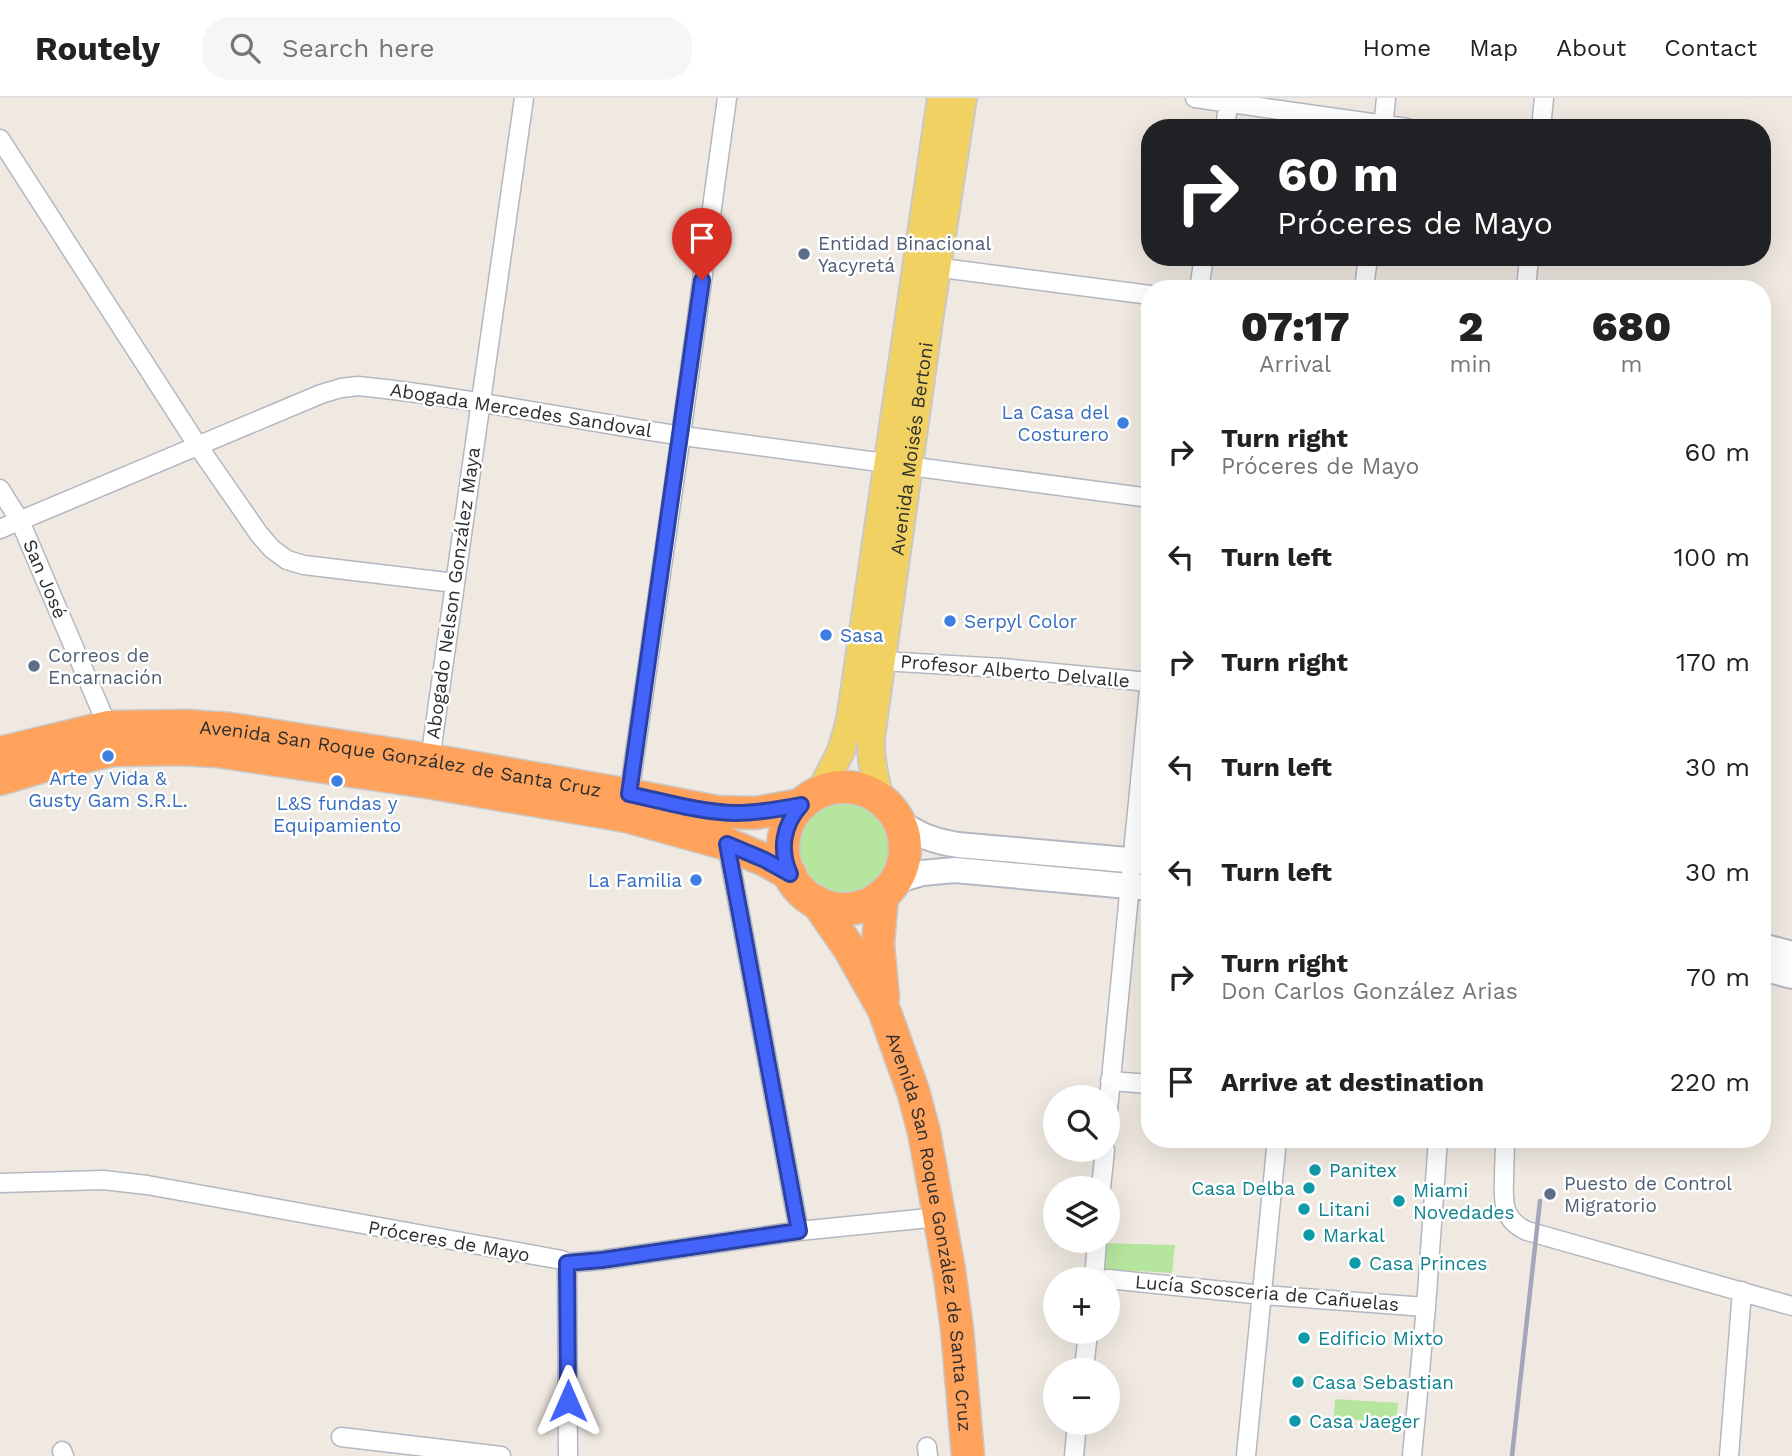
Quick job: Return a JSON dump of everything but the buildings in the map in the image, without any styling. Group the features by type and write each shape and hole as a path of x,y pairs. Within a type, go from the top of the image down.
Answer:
{"highway":[{"name":"Avenida San Roque González de Santa Cruz","path":"0,753 110,739 179,749 428,771 627,805 755,813 811,799"},
{"name":"Avenida San Roque González de Santa Cruz","path":"0,779 40,767 110,739"},
{"path":"851,787 867,791 890,810 905,839 905,848 903,865 889,888 865,905 846,909 826,906 801,891 790,874 785,859 784,842 791,819 811,799 835,788 851,787"},
{"name":"Avenida San Roque González de Santa Cruz","path":"627,805 765,860 790,874"},
{"name":"Avenida San Roque González de Santa Cruz","path":"884,1010 878,944 889,888"},
{"name":"Avenida San Roque González de Santa Cruz","path":"817,902 849,948 884,1010 913,1091 924,1132 949,1270 968,1456"}],"main road":[{"name":"Avenida Moisés Bertoni","path":"811,799 841,751 850,720 898,465 926,266 941,98"},
{"name":"Avenida Moisés Bertoni","path":"926,266 963,98"},
{"name":"Avenida Moisés Bertoni","path":"890,810 871,755 898,465"},
{"path":"890,810 918,834 936,842 1141,861"},
{"path":"889,888 922,873 955,870 1140,887"},
{"path":"1771,948 1792,954"},
{"path":"1771,970 1792,976"}],"street":[{"name":"Abogado Nelson González Maya","path":"428,771 524,98"},
{"path":"627,805 727,98"},
{"path":"1195,98 1340,119"},
{"path":"1384,119 1386,98"},
{"path":"1542,119 1544,98"},
{"path":"1226,119 1229,101"},
{"path":"0,139 198,446 272,549 287,560 304,565 455,583"},
{"path":"926,266 1141,294"},
{"name":"Abogada Mercedes Sandoval","path":"0,529 321,394 358,386 681,435 1141,497"},
{"name":"San José","path":"0,489 20,521 110,739"},
{"name":"Profesor Alberto Delvalle","path":"881,661 1141,680"},
{"path":"727,844 799,1231"},
{"path":"1110,1085 1140,887 1141,861"},
{"path":"1110,1081 1141,1083"},
{"path":"1246,1456 1276,1148"},
{"path":"1412,1456 1437,1148"},
{"path":"1505,1148 1503,1202 1509,1217 1520,1228 1792,1306"},
{"name":"Próceres de Mayo","path":"0,1183 103,1180 147,1185 567,1263 799,1231 939,1217"},
{"path":"567,1263 568,1456"},
{"name":"Lucía Scosceria de Cañuelas","path":"1120,1281 1426,1307"},
{"path":"1729,1456 1742,1291"},
{"path":"1074,1456 1076,1435"},
{"path":"341,1437 432,1452 501,1456"}],"green space":[{"path":"845,796 864,799 880,810 891,826 894,845 891,864 880,880 864,891 845,894 826,891 810,880 799,864 796,845 799,826 810,810 826,799"},
{"path":"1120,1244 1175,1245 1172,1273 1100,1267 1101,1253 1120,1253"},
{"path":"1335,1399 1398,1403 1396,1423 1334,1418"}],"railway":[{"path":"1512,1456 1540,1201"}],"place":[{"name":"Entidad Binacional Yacyretá","path":"804,254"},
{"name":"La Casa del Costurero","path":"1123,423"},
{"name":"Serpyl Color","path":"950,621"},
{"name":"Sasa","path":"826,635"},
{"name":"Correos de Encarnación","path":"34,666"},
{"name":"Arte y Vida & Gusty Gam S.R.L.","path":"108,756"},
{"name":"L&S fundas y Equipamiento","path":"337,781"},
{"name":"La Familia","path":"696,880"},
{"name":"Panitex","path":"1315,1170"},
{"name":"Casa Delba","path":"1309,1188"},
{"name":"Puesto de Control Migratorio","path":"1550,1194"},
{"name":"Miami Novedades","path":"1399,1201"},
{"name":"Litani","path":"1304,1209"},
{"name":"Markal","path":"1309,1235"},
{"name":"Casa Princes","path":"1355,1263"},
{"name":"Edificio Mixto","path":"1304,1338"},
{"name":"Casa Sebastian","path":"1298,1382"},
{"name":"Casa Jaeger","path":"1295,1421"}],"route":[{"path":"568,1401 567,1263 799,1231 727,844 790,874 785,859 785,834 801,805 755,813 717,812 629,794 702,280"}]}
